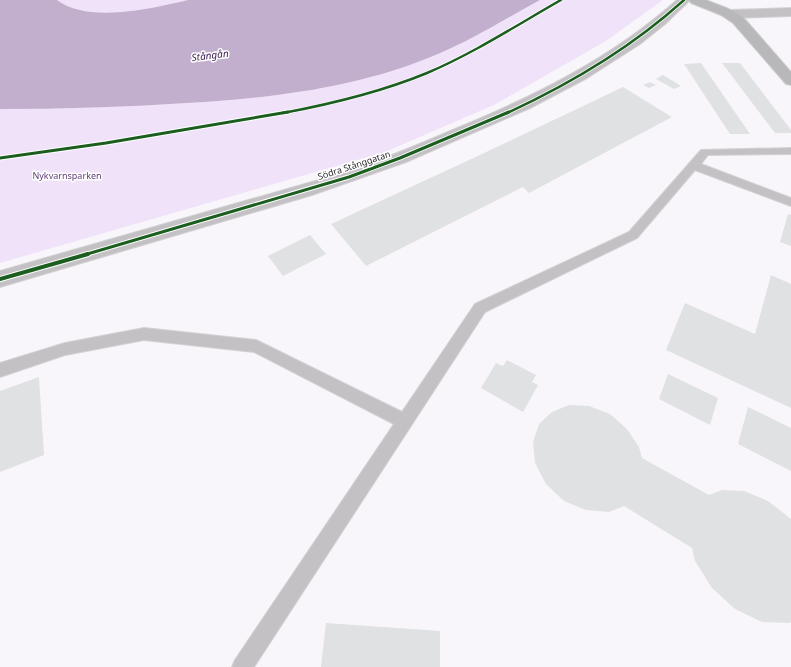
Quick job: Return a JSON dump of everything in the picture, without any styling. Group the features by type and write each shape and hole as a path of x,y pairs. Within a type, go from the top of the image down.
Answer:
{"street":[{"name":"Södra Stånggatan","path":"0,279 291,194 398,159 501,115 547,93 592,68 632,42 684,0"},
{"path":"695,0 730,14 748,31 791,81"},
{"path":"730,14 791,12"}],"lane":[{"path":"242,667 480,308 633,234 705,152 791,151"},
{"path":"693,165 791,202"},
{"path":"0,370 65,349 144,334 256,346 404,422"}],"green space":[{"path":"57,0 188,0 140,10 103,13 70,7"},
{"name":"Nykvarnsparken","path":"540,0 663,0 606,41 494,105 385,152 0,263 0,109 117,107 219,101 283,94 346,83 408,66 438,54 477,36"}],"water":[{"name":"Stångån","path":"0,0 57,0 70,7 103,13 140,10 188,0 540,0 477,36 438,54 408,66 346,83 283,94 219,101 117,107 47,109 0,109"}],"building":[{"path":"701,63 750,134 730,134 684,64"},
{"path":"722,63 740,63 791,130 791,133 775,133"},
{"path":"663,75 681,86 674,89 656,79"},
{"path":"650,82 656,85 649,88 643,85"},
{"path":"623,87 672,117 529,193 523,187 366,266 331,224 482,154"},
{"path":"788,214 791,215 791,246 780,242"},
{"path":"310,235 326,254 283,276 268,256"},
{"path":"771,275 791,284 791,408 666,350 685,303 755,334"},
{"path":"507,360 536,375 532,382 538,385 523,412 481,388 496,363 503,366"},
{"path":"668,374 718,398 710,425 659,399"},
{"path":"39,377 44,455 0,472 0,391"},
{"path":"569,405 589,406 610,414 627,429 639,447 642,458 709,495 722,490 744,491 768,501 791,519 791,622 762,622 735,609 712,588 695,561 692,548 624,506 609,512 586,510 564,501 546,484 535,463 533,442 539,424 552,412"},
{"path":"748,407 791,428 791,471 738,444"},
{"path":"326,623 440,631 440,667 321,667"}],"cycle path":[{"path":"0,158 132,139 285,112 359,96 406,81 446,64 485,44 561,0"},
{"path":"0,279 349,177 400,158 496,118 582,75 635,41 661,21 684,0"}]}
